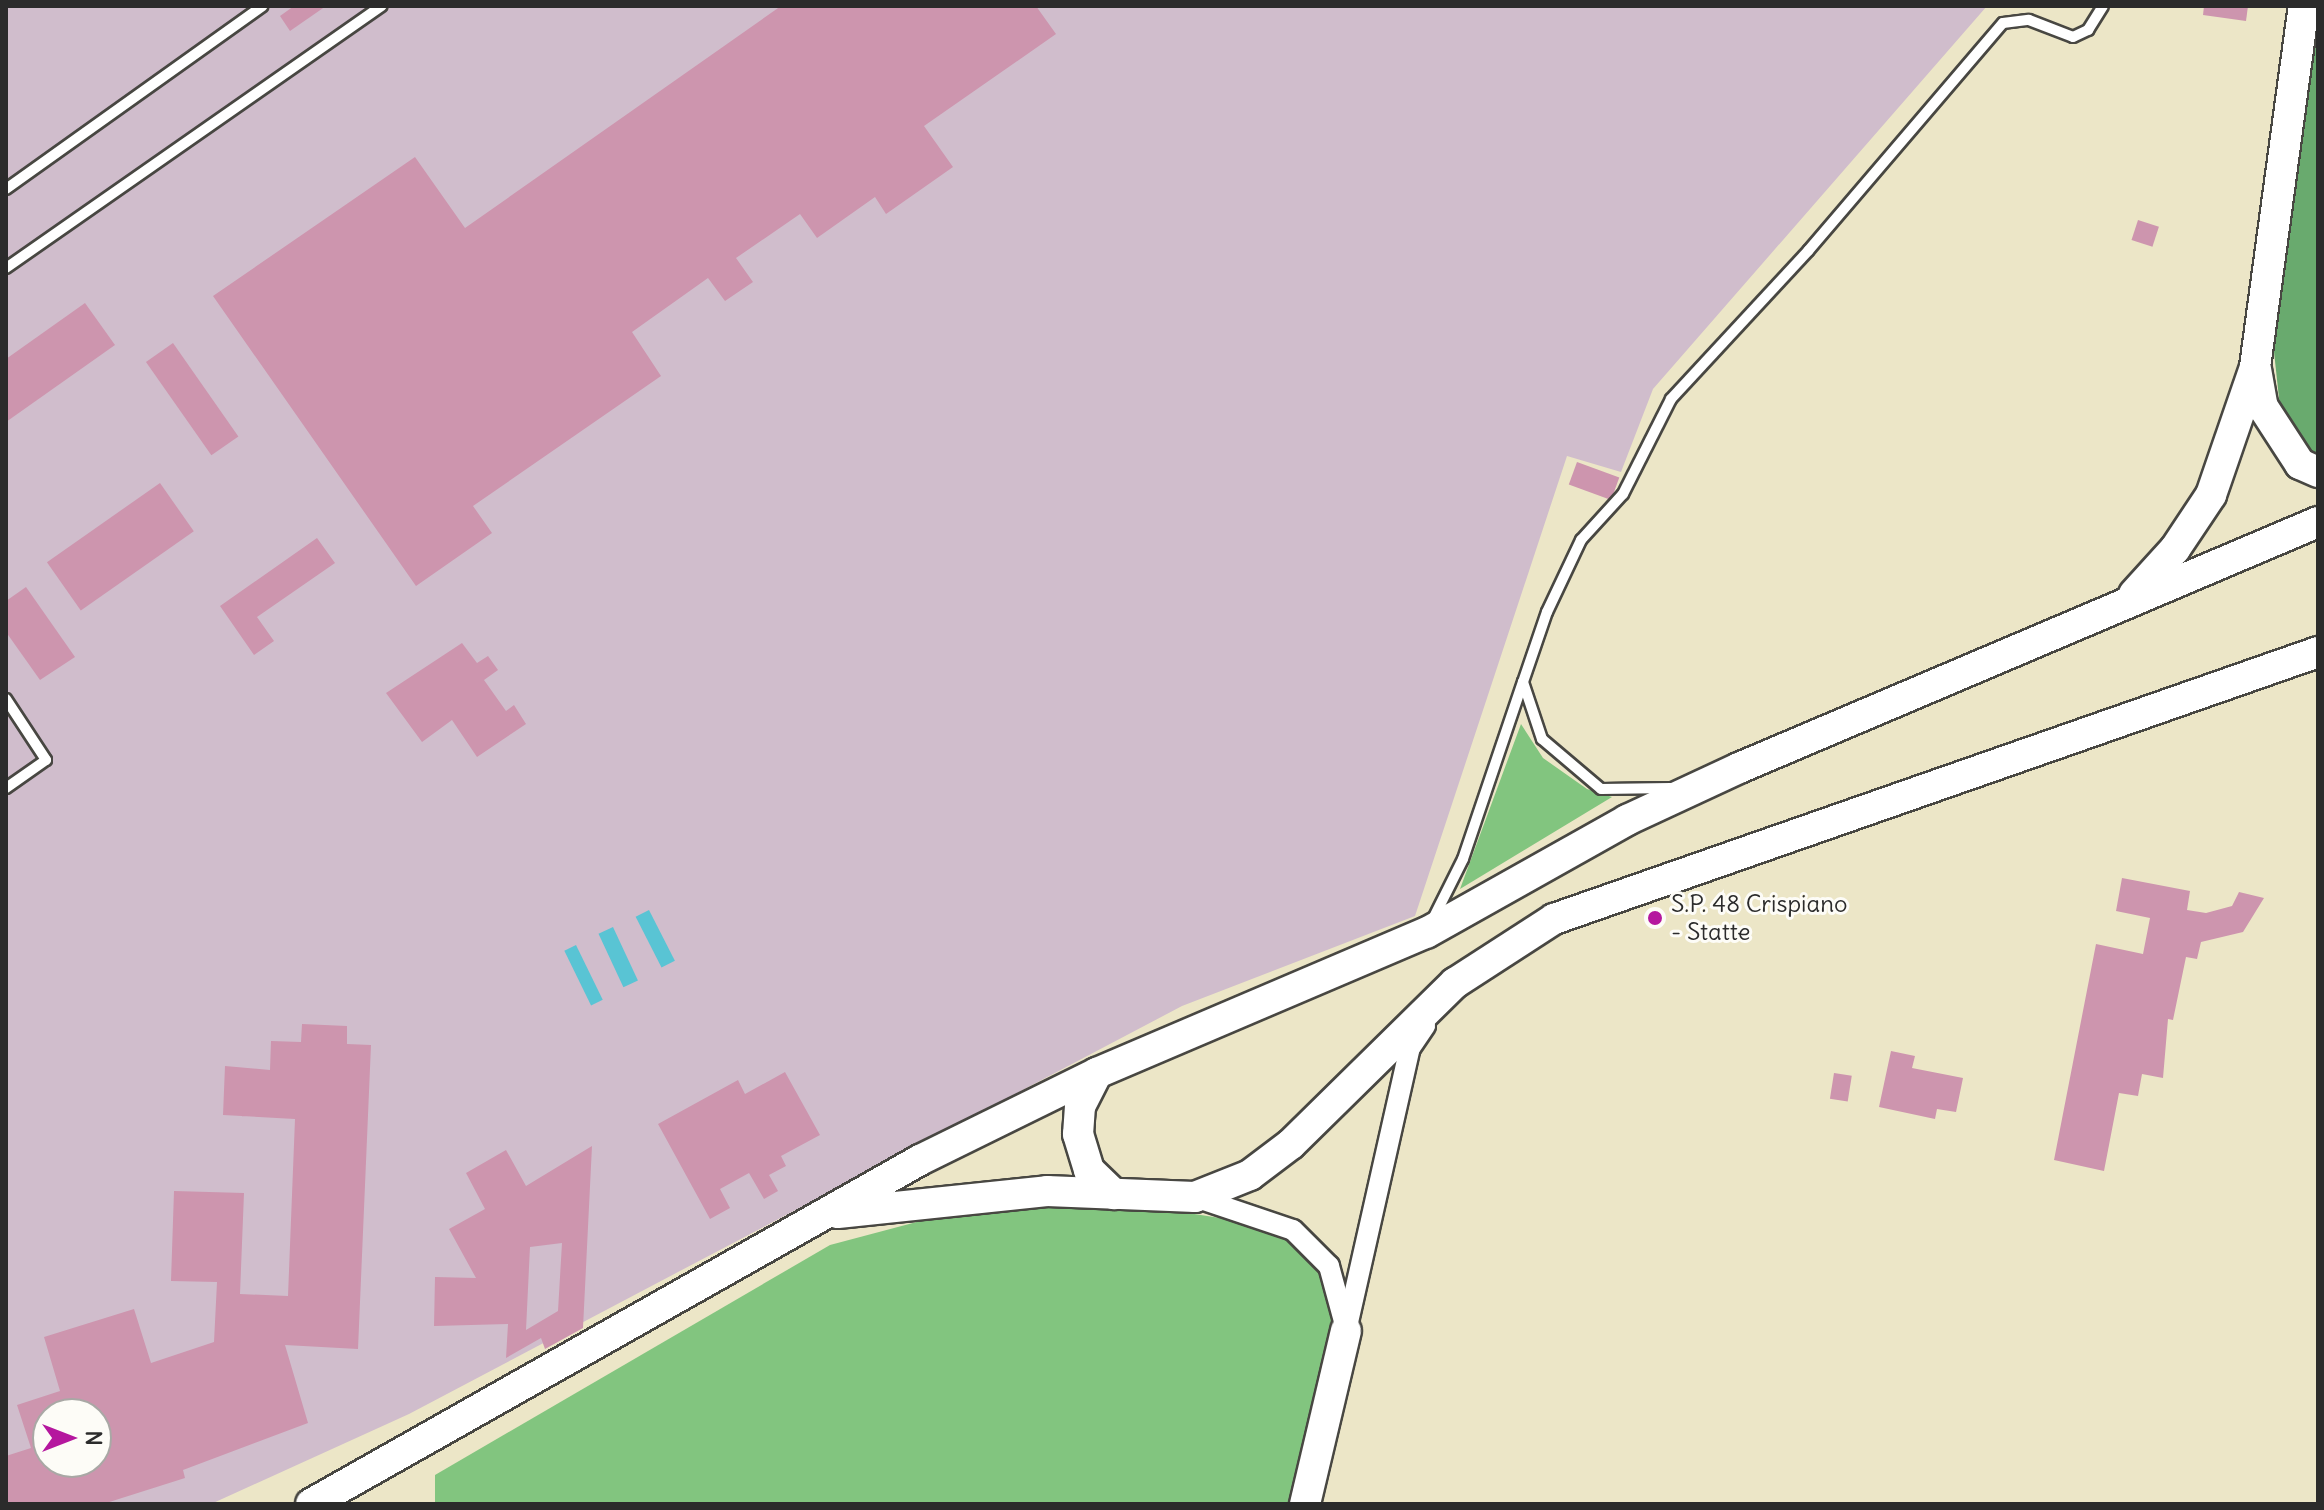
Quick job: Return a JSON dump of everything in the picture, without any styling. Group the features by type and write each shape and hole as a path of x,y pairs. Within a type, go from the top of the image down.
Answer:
{"main road":[{"path":"2127,601 2175,549 2211,495 2255,367 2304,6"},
{"path":"2255,367 2263,407 2300,464 2318,472"},
{"path":"311,1504 830,1214 920,1160 1097,1073 1426,933 1627,820 1705,784 2127,601 2318,522"},
{"path":"830,1214 1047,1191 1195,1197 1250,1175 1291,1144 1455,983 1554,919 2318,652"},
{"path":"1097,1073 1080,1106 1078,1134 1089,1170 1114,1194"},
{"path":"1305,1504 1346,1331"}],"street":[{"path":"1346,1331 1410,1048 1455,983"},
{"path":"1195,1197 1293,1230 1329,1266 1346,1331"}],"lane":[{"path":"6,189 263,6"},
{"path":"6,268 382,6"},
{"path":"1426,933 1463,859 1547,612 1581,540 1623,494 1671,399 1808,251 2003,23 2029,20 2073,37 2088,30 2103,6"},
{"path":"1523,682 1542,739 1601,789 1705,784"},
{"path":"6,699 46,760 6,788"}],"shaded area":[{"path":"6,6 1987,6 1653,389 1621,472 1567,456 1415,916 1182,1006 409,1414 211,1504 6,1504"}],"green space":[{"path":"2318,17 2318,464 2282,426 2271,324"},
{"path":"1521,724 1543,758 1587,789 1612,797 1460,889"},
{"path":"992,1202 1137,1205 1271,1226 1313,1253 1336,1304 1292,1504 435,1504 435,1475 830,1245"}],"water":[{"path":"649,910 675,961 662,968 636,917"},
{"path":"613,927 638,980 623,987 598,934"},
{"path":"576,945 603,1000 591,1006 564,951"}],"building":[{"path":"294,6 326,6 290,31 280,16"},
{"path":"781,6 1036,6 1056,34 924,126 953,167 886,214 875,197 817,238 800,214 736,258 753,282 725,301 708,278 632,332 661,376 473,506 492,533 416,586 213,296 415,157 465,228"},
{"path":"2204,6 2248,6 2246,21 2203,15"},
{"path":"2138,220 2159,227 2152,247 2132,240"},
{"path":"85,303 115,345 6,422 6,359"},
{"path":"173,343 238,436 211,455 146,362"},
{"path":"1577,462 1619,477 1611,500 1569,485"},
{"path":"160,483 194,531 81,610 47,562"},
{"path":"317,538 335,563 257,617 274,641 254,655 220,606"},
{"path":"26,587 75,657 40,680 6,632 6,601"},
{"path":"462,643 477,663 488,656 498,670 484,680 506,711 514,705 526,724 477,757 452,720 422,742 386,693"},
{"path":"2122,878 2190,891 2187,910 2206,913 2232,906 2239,892 2264,898 2243,932 2201,942 2197,959 2186,957 2173,1020 2168,1019 2163,1078 2142,1074 2138,1096 2119,1093 2104,1171 2054,1160 2096,944 2143,954 2150,918 2116,911"},
{"path":"302,1024 347,1026 347,1044 371,1045 358,1349 285,1345 308,1423 183,1470 185,1478 103,1504 6,1504 6,1456 31,1448 17,1405 32,1400 32,1478 112,1478 112,1398 38,1398 60,1391 44,1337 134,1309 151,1363 214,1342 217,1282 171,1281 174,1191 244,1193 240,1294 288,1296 295,1119 223,1115 225,1066 270,1070 271,1041 301,1042"},
{"path":"1891,1051 1915,1056 1912,1068 1963,1078 1956,1112 1937,1109 1935,1119 1879,1107"},
{"path":"785,1072 820,1135 781,1156 786,1166 769,1175 778,1191 764,1199 749,1173 720,1189 730,1208 710,1219 658,1124 738,1080 745,1094"},
{"path":"1834,1073 1852,1076 1848,1101 1830,1099"},
{"path":"592,1146 583,1328 545,1349 541,1338 506,1358 508,1324 434,1326 435,1277 476,1278 449,1229 485,1209 466,1173 506,1150 526,1186","holes":["562,1243 558,1311 526,1330 530,1247"]}],"place":[{"name":"S.P. 48 Crispiano - Statte","path":"1655,918"}]}
